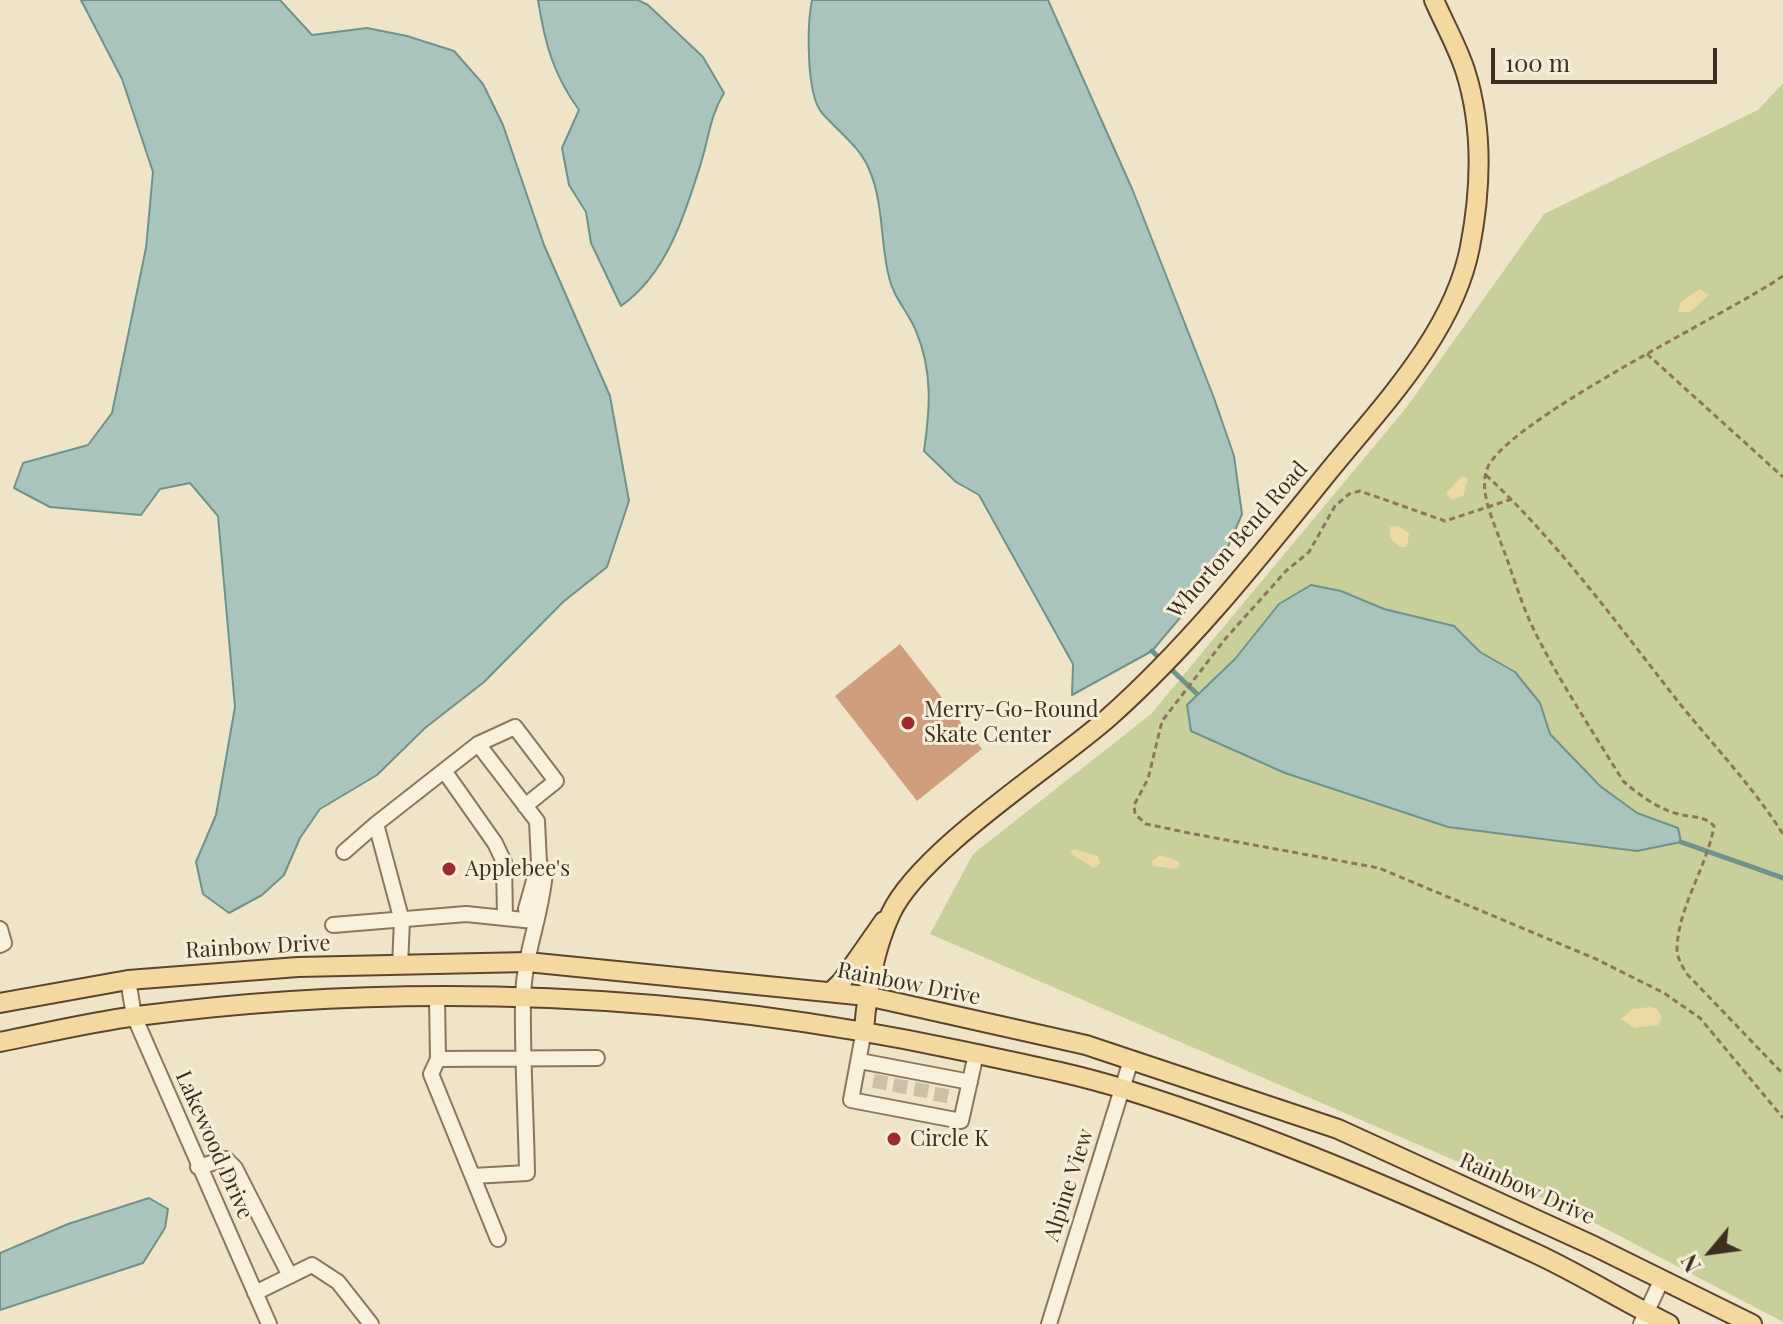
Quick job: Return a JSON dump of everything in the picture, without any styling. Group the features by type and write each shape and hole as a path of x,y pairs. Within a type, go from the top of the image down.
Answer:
{"main road":[{"name":"Whorton Bend Road","path":"864,1030 867,996 891,913 933,859 1107,719 1157,670 1247,573 1376,413 1430,339 1445,313 1470,250 1479,183 1478,146 1465,70 1434,0"},
{"path":"831,992 891,913"},
{"name":"Rainbow Drive","path":"0,1003 128,980 298,967 527,962 867,996 1086,1045 1338,1129 1752,1324"},
{"path":"0,1042 134,1016 385,996 668,1005 864,1030 1123,1089 1216,1121 1402,1195 1544,1258 1644,1318 1669,1324"}],"street":[{"path":"344,852 478,744 515,727 556,781 525,806"},
{"path":"473,1176 527,1173 523,998 534,921 542,911 545,871 539,863 537,821 478,744"},
{"path":"445,772 504,862 505,918"},
{"path":"376,824 402,921 400,965"},
{"path":"333,925 466,914 534,921"},
{"name":"Lakewood Drive","path":"128,980 134,1016 269,1324"},
{"path":"437,997 438,1059 431,1074 498,1239"},
{"path":"864,1030 851,1100 876,1104 898,1101 939,1109 961,1121 976,1054"},
{"path":"438,1059 526,1056 597,1058"},
{"name":"Alpine View","path":"1049,1324 1131,1060"},
{"path":"860,1061 902,1073 970,1082"},
{"path":"876,1104 879,1089"},
{"path":"198,1167 226,1159 235,1168 290,1276"},
{"path":"255,1293 312,1265 338,1282 371,1324"},
{"path":"1644,1318 1662,1279"}],"path":[{"path":"1783,276 1754,297 1647,354 1513,438 1493,458 1486,475 1489,507 1532,625 1554,669 1623,781 1636,793 1675,814 1707,819 1714,826 1682,924 1677,949 1679,960 1686,973 1783,1074"},
{"path":"1647,354 1783,477"},
{"path":"1486,475 1512,499 1571,565 1727,762 1762,801 1783,834"},
{"path":"1512,499 1445,521 1391,505 1360,491 1349,494 1335,506 1309,552 1226,638 1199,678 1162,721 1148,779 1134,805 1135,814 1146,824 1379,868 1596,959 1664,993 1700,1018 1783,1118"}],"green space":[{"path":"1783,83 1783,1322 1572,1211 930,934 973,854 1151,714 1406,408 1544,214 1758,110"}],"sand":[{"path":"1700,289 1709,295 1690,312 1678,312 1681,302"},
{"path":"1462,476 1468,479 1463,496 1451,500 1446,493"},
{"path":"1398,526 1409,533 1407,547 1400,547 1390,538 1390,527"},
{"path":"1074,849 1098,856 1100,863 1094,868 1070,853"},
{"path":"1160,855 1178,861 1180,865 1176,869 1153,866 1152,861"},
{"path":"1632,1009 1657,1009 1662,1017 1658,1025 1635,1028 1621,1019"}],"water":[{"path":"81,0 280,0 312,35 367,28 407,36 454,51 483,84 503,125 544,245 610,396 629,501 607,567 563,602 484,682 425,728 377,775 320,809 300,838 284,875 262,895 229,913 203,894 196,862 216,815 235,707 218,516 190,483 160,489 141,515 50,507 14,488 23,463 88,445 112,413 146,248 153,172 122,79"},
{"path":"538,0 638,0 648,5 703,57 724,93 672,242 651,277 621,306 591,243 586,212 569,185 562,148 579,110 551,58"},
{"path":"812,0 1048,0 1133,191 1214,398 1234,456 1242,514 1216,575 1152,651 1072,695 1073,664 979,495 956,482 924,451 929,406 925,361 916,331 891,284 877,195 869,169 817,104 809,59"},
{"path":"1311,585 1341,591 1384,609 1454,626 1480,652 1515,672 1540,703 1550,734 1600,786 1637,813 1678,828 1681,842 1637,851 1448,827 1285,773 1191,731 1187,705 1235,659 1279,604"},
{"path":"149,1198 168,1209 165,1228 143,1263 0,1310 0,1253 68,1224"}],"building":[{"name":"Merry-Go-Round Skate Center","path":"900,644 982,749 917,801 835,696"}],"waterway":[{"path":"1152,651 1196,693"},
{"path":"1681,842 1783,878"}],"tunnel":[{"path":"879,1089 882,1072"},
{"path":"899,1093 902,1076"},
{"path":"920,1097 923,1080"},
{"path":"940,1102 943,1084"}],"place":[{"name":"Merry-Go-Round Skate Center","path":"908,723"},
{"name":"Applebee's","path":"449,869"},
{"name":"Circle K","path":"894,1139"}]}
